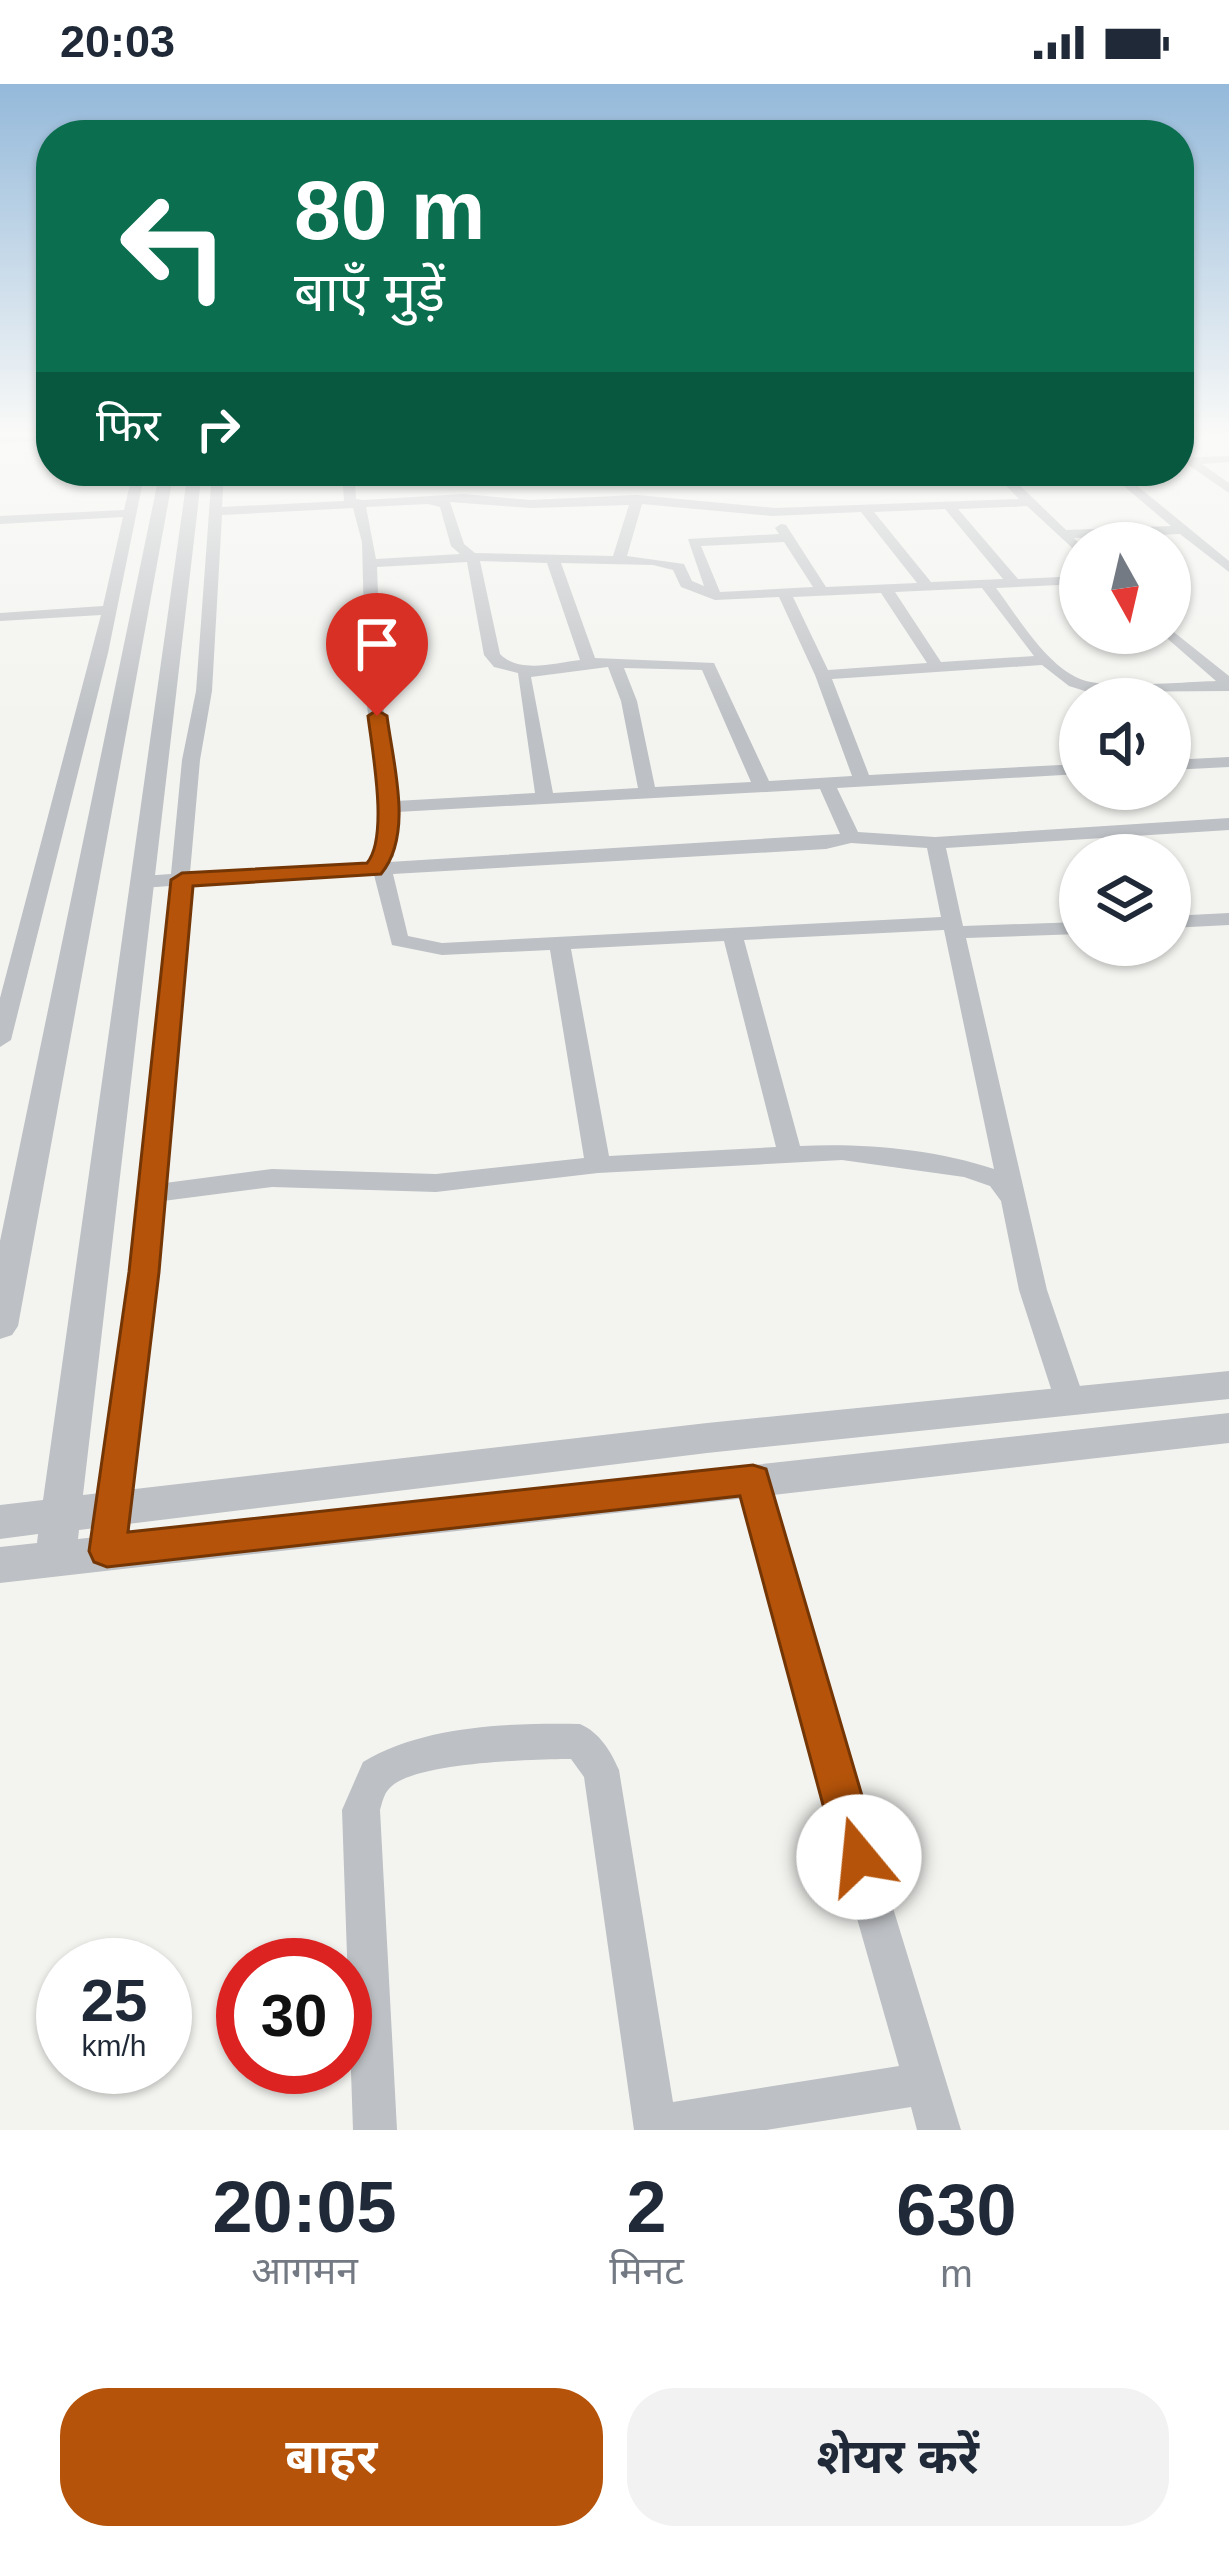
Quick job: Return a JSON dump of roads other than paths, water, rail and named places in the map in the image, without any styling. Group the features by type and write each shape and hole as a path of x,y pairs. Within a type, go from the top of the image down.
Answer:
{"street":[{"path":"0,1040 110,610 125,531"},
{"path":"55,1558 114,884 159,531"},
{"path":"0,1326 114,884 183,531"},
{"path":"107,1551 151,1195 216,531"},
{"path":"365,531 374,697 388,807 385,856 378,869 399,941 442,949 732,933 1059,928"},
{"path":"454,531 458,546 473,558 492,655 508,668 527,671 614,662 708,666 763,788"},
{"path":"619,559 627,531"},
{"path":"782,531 822,591"},
{"path":"883,531 927,586"},
{"path":"970,531 1013,582"},
{"path":"1191,537 1229,567"},
{"path":"715,596 693,542 786,538"},
{"path":"553,557 589,663"},
{"path":"367,564 473,558 619,559 679,567 694,591 715,596 1059,581"},
{"path":"985,583 1047,660 1079,686 1229,685"},
{"path":"885,588 936,666"},
{"path":"784,593 823,675 862,779"},
{"path":"0,617 110,610"},
{"path":"1191,653 1229,685"},
{"path":"823,675 1047,660"},
{"path":"614,662 629,701 647,794"},
{"path":"527,671 525,692 545,799"},
{"path":"1191,764 1229,762"},
{"path":"388,807 1059,770"},
{"path":"826,783 851,837"},
{"path":"114,884 826,843 851,837 935,843 1229,824"},
{"path":"935,843 1033,1290 1081,1444"},
{"path":"1220,920 1229,944"},
{"path":"732,933 789,1151"},
{"path":"559,942 598,1166"},
{"path":"151,1195 272,1178 387,1185 789,1151 881,1155 967,1169 999,1180 1014,1201"},
{"path":"0,1522 707,1438 1229,1385"},
{"path":"0,1564 1229,1428"},
{"path":"753,1480 939,2130"},
{"path":"375,2130 361,1810 373,1778 395,1761 546,1739 580,1742 601,1770 656,2128 925,2083"}]}
